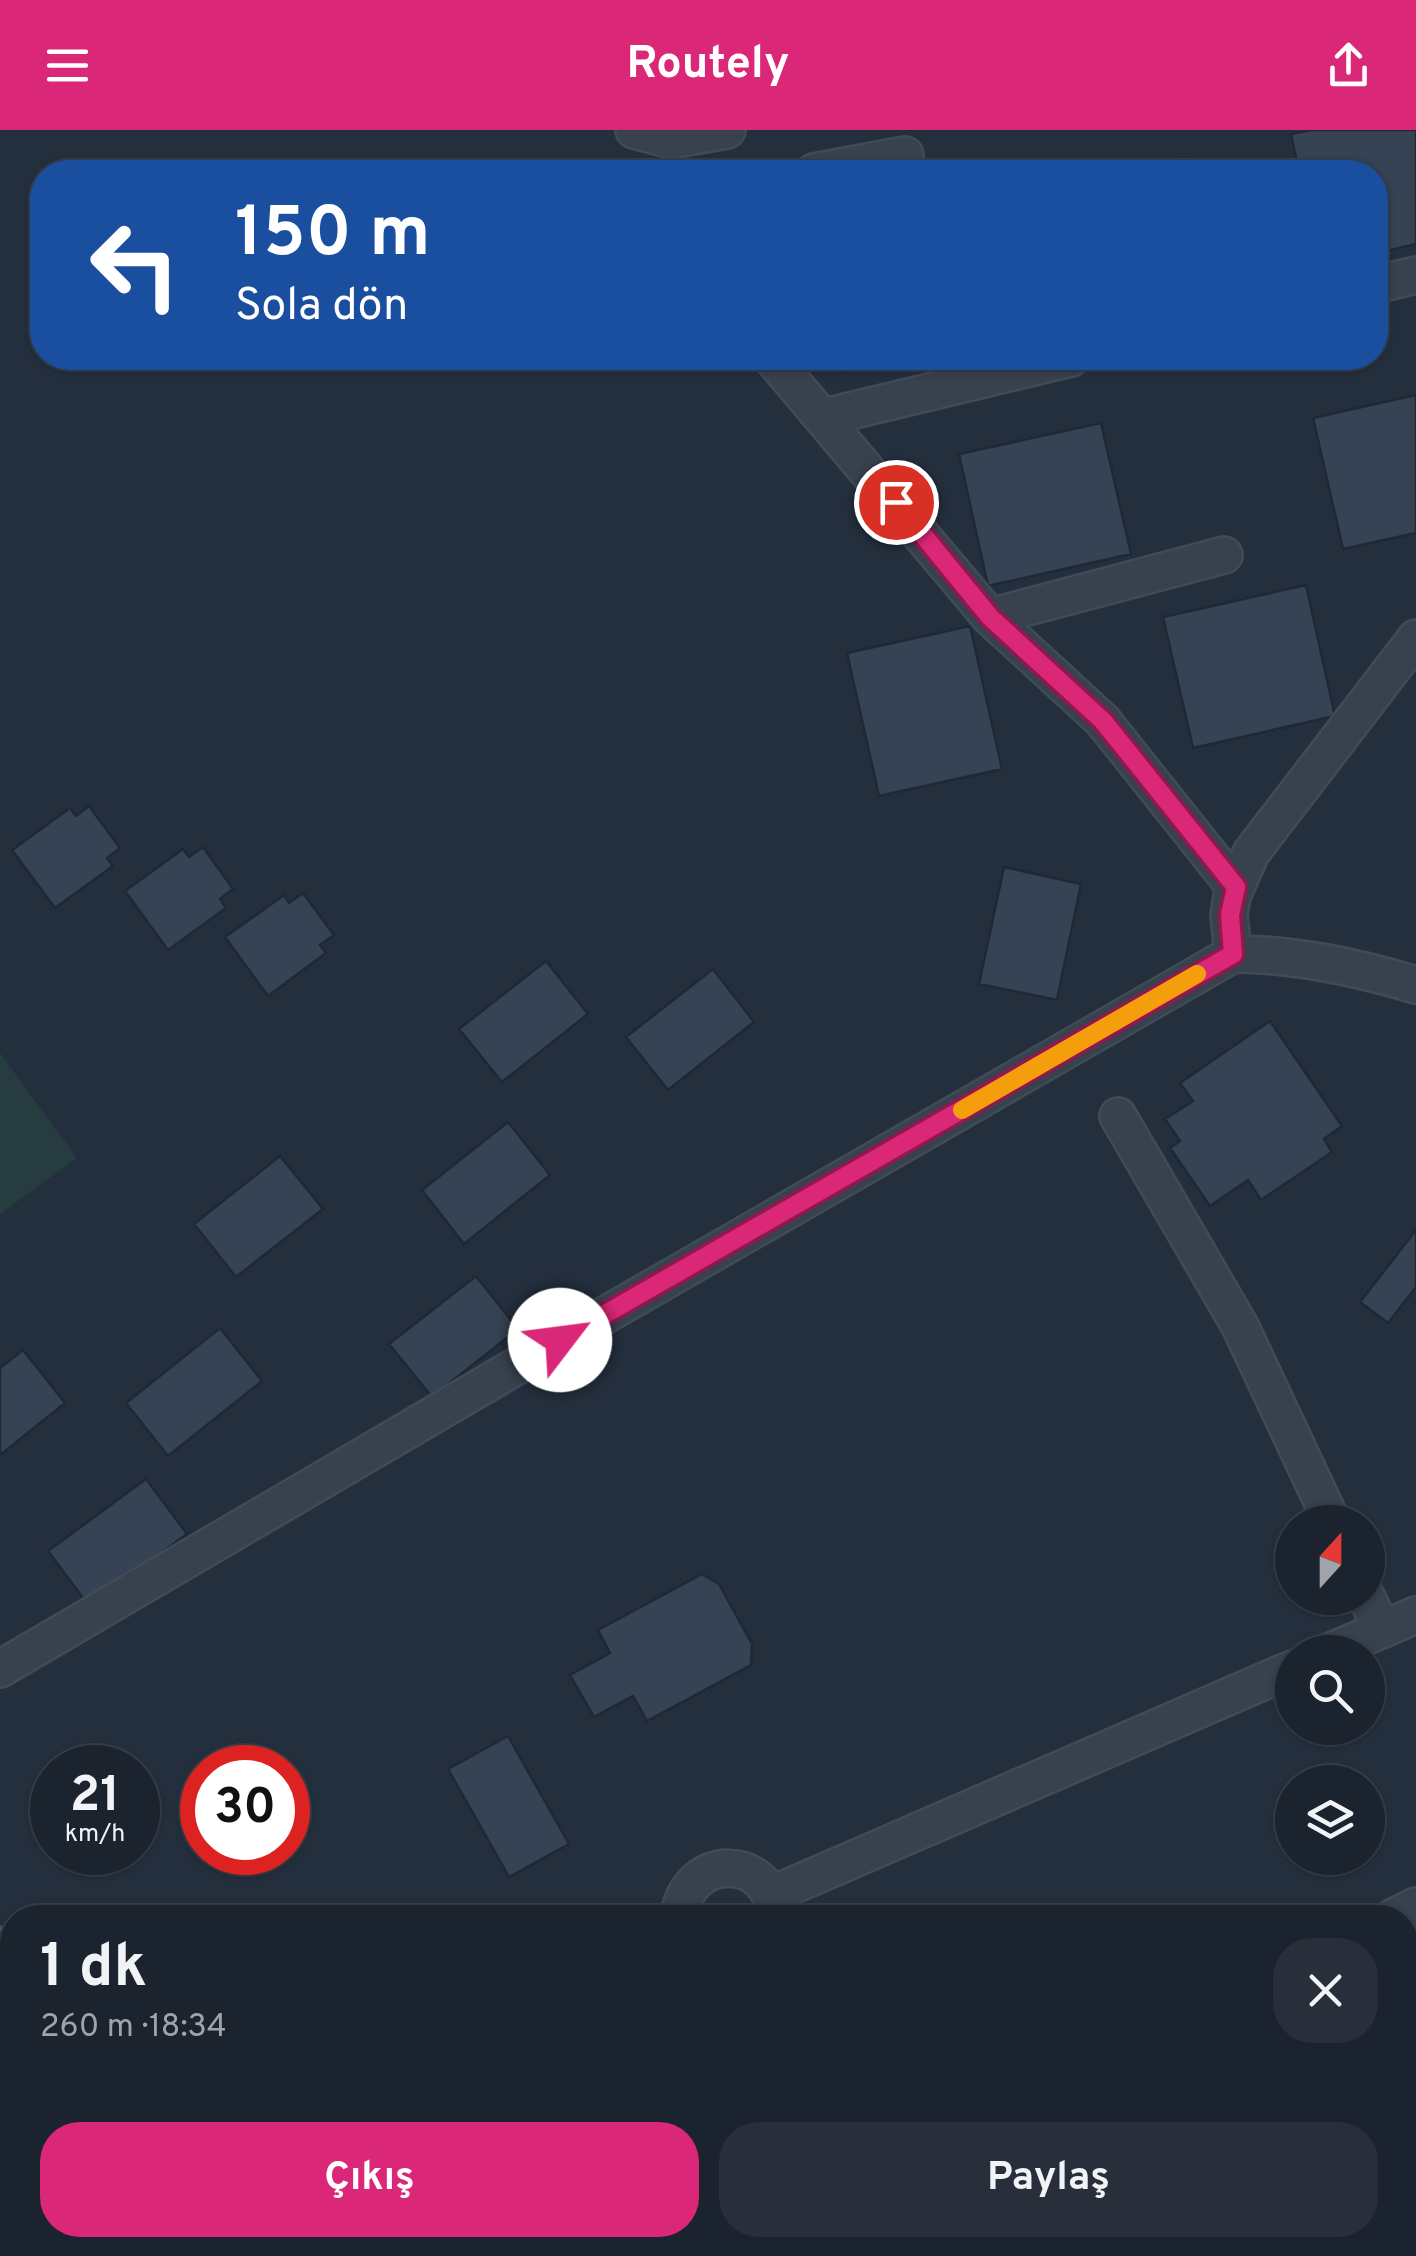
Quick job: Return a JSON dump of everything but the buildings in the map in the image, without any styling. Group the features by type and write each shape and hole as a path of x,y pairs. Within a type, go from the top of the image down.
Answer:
{"street":[{"path":"634,130 671,140 727,130"},
{"path":"878,160 905,155"},
{"path":"1388,281 1416,275"},
{"path":"783,370 990,617 1103,721 1236,887"},
{"path":"825,417 1021,370"},
{"path":"990,617 1224,555"},
{"path":"1233,954 1230,915 1236,887 1251,853 1416,638"},
{"path":"0,1669 1233,954 1276,954 1416,986"},
{"path":"1118,1116 1240,1326 1324,1505"},
{"path":"1375,1615 1382,1630"},
{"path":"1370,1635 1416,1615"},
{"path":"775,1905 1275,1676"},
{"path":"680,1905 688,1887 700,1875 716,1868 732,1868 762,1881 773,1905"}],"green space":[{"path":"0,1053 77,1158 0,1214"}],"slow traffic":[{"path":"962,1110 1197,974"}],"route":[{"path":"560,1340 1233,954 1230,915 1236,887 1103,721 990,617 896,502"}]}
